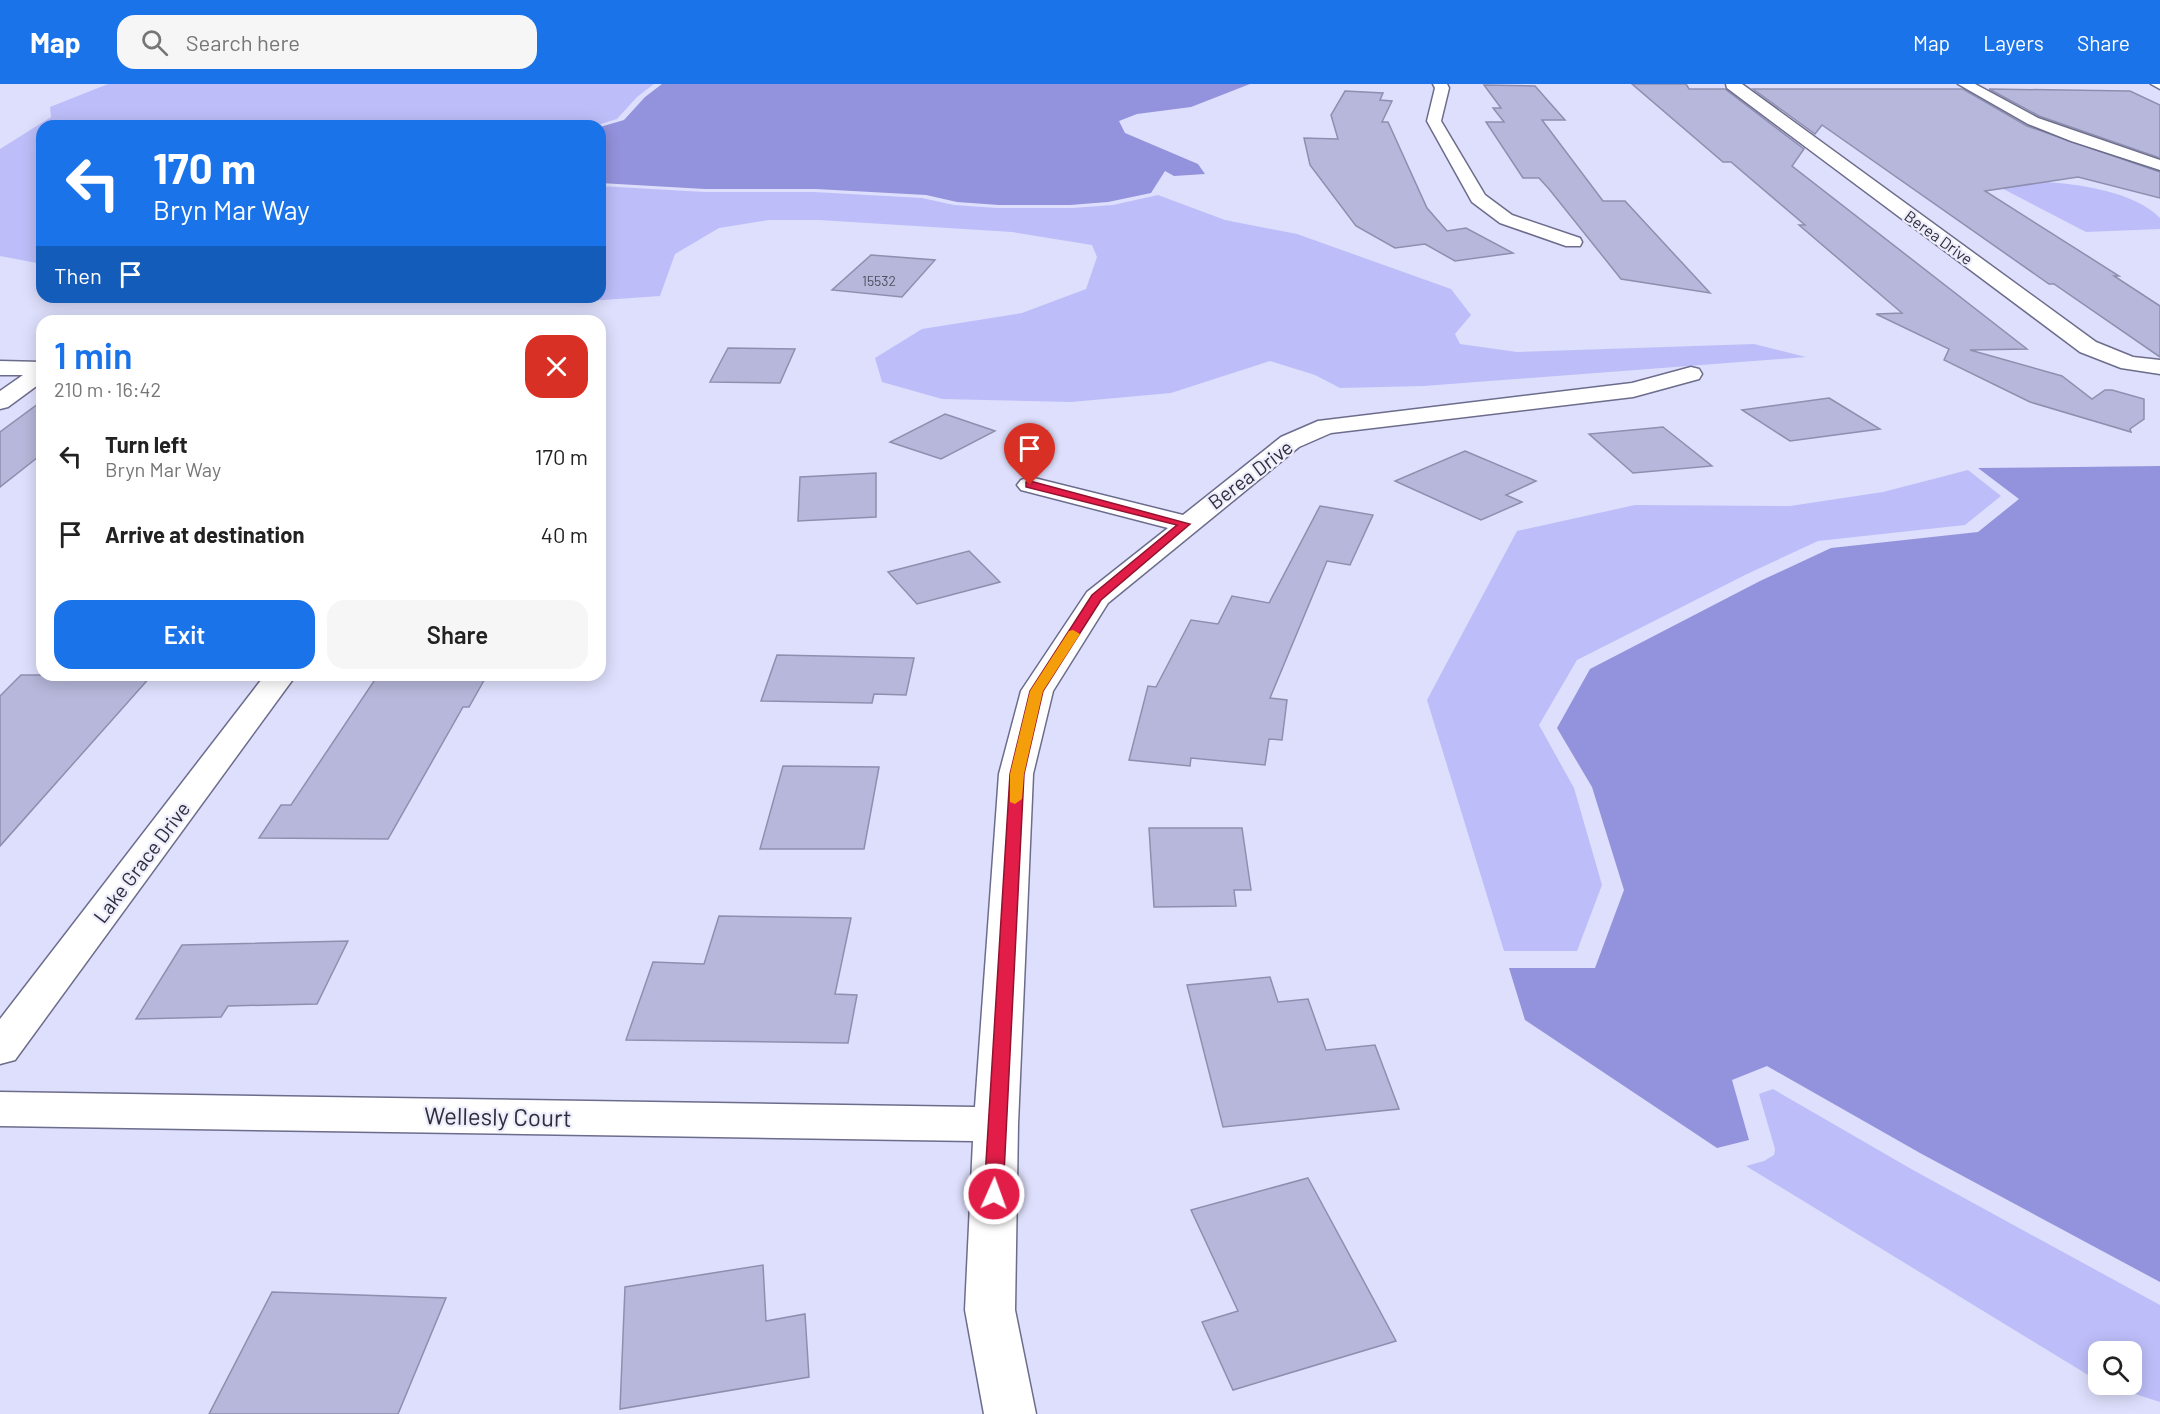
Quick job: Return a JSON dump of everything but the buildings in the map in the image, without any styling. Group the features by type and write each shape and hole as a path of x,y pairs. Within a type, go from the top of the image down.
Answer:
{"street":[{"path":"1440,84 1443,88 1434,121 1478,198 1506,219 1573,243"},
{"name":"Berea Drive","path":"1735,84 1732,85 2088,347 2129,363 2160,367"},
{"path":"1965,84 2033,121 2076,138 2160,165"},
{"path":"0,368 36,370"},
{"name":"Berea Drive","path":"1010,1414 990,1310 996,1124 1017,774 1037,691 1097,598 1185,524 1290,442 1326,426 1633,390 1690,374"},
{"path":"0,402 36,375"},
{"path":"1030,485 1185,524"},
{"name":"Lake Grace Drive","path":"0,1049 276,681"},
{"name":"Wellesly Court","path":"0,1109 996,1124"}],"shaded area":[{"path":"108,84 654,84 637,97 617,119 606,122 606,120 46,120 51,117 50,107"},
{"path":"662,84 1250,84 1191,107 1137,114 1119,121 1125,133 1198,164 1205,174 1174,176 1165,171 1151,193 1108,202 1070,205 999,205 957,202 926,195 816,189 705,189 606,183 606,125 624,120 645,97"},
{"path":"36,126 36,263 0,256 0,149"},
{"path":"1986,180 2053,183 2102,190 2144,206 2160,218 2160,229 2086,232"},
{"path":"606,186 704,192 814,192 922,198 954,205 997,208 1072,208 1113,205 1158,195 1225,220 1297,234 1451,289 1471,315 1455,334 1460,344 1517,352 1754,344 1806,357 1424,386 1340,388 1315,375 1270,361 1171,393 1071,402 942,399 882,382 875,358 922,329 1022,313 1086,289 1097,257 1092,245 1012,232 819,220 769,220 719,228 675,254 660,296 606,300"},
{"path":"2160,466 2160,1282 1920,1153 1767,1066 1732,1080 1749,1140 1717,1148 1525,1020 1509,968 1595,968 1624,890 1592,787 1557,728 1590,669 1760,581 1831,548 1978,532 2019,499 1978,468"},
{"path":"1968,470 2001,496 1965,525 1818,541 1747,574 1577,660 1539,725 1574,788 1602,885 1577,951 1504,951 1427,700 1517,531 1635,505 1790,506 1883,492"},
{"path":"1773,1089 1913,1170 2160,1305 2160,1402 2138,1395 2142,1395 2142,1341 2088,1341 2088,1375 1746,1166 1764,1161 1774,1155 1775,1149 1759,1094"}],"slow traffic":[{"path":"1015,799 1017,774 1037,691 1073,634"}],"route":[{"path":"994,1194 996,1124 1017,774 1037,691 1097,598 1185,524 1030,485"}]}
